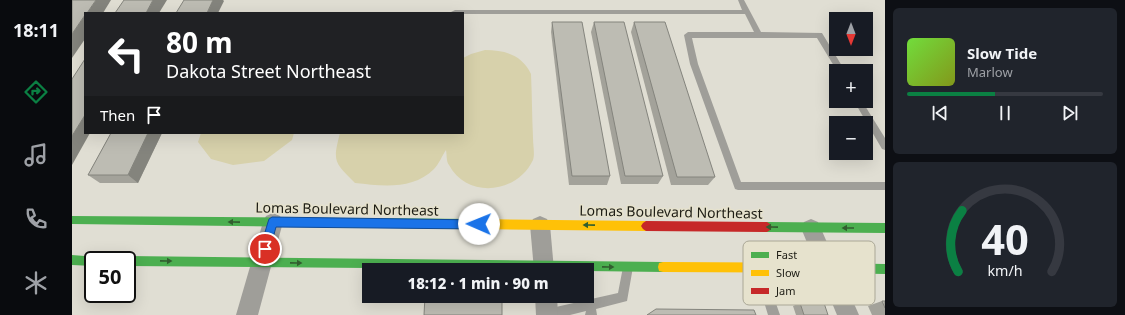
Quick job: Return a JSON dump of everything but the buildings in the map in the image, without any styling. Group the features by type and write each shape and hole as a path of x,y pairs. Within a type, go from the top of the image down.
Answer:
{"main road":[{"name":"Lomas Boulevard Northeast","path":"72,220 885,228"},
{"path":"72,260 84,260"},
{"path":"136,261 362,265"},
{"path":"594,267 743,268"}],"street":[{"path":"247,315 272,222"},
{"path":"540,225 544,263"},
{"path":"811,228 816,241"},
{"path":"546,303 547,315"},
{"path":"844,305 848,315"}],"lane":[{"path":"741,0 759,35"},
{"path":"455,12 747,12"},
{"path":"837,64 819,35 688,35 694,64 738,186 885,186"},
{"path":"862,108 885,146"},
{"path":"547,315 591,310 623,297 628,267"},
{"path":"771,305 774,315"}],"shaded area":[{"path":"485,50 499,51 512,55 523,62 531,74 534,158 526,171 516,180 504,185 492,188 479,187 467,183 457,176 448,163 446,150 434,169 426,176 417,180 397,185 355,183 343,171 337,161 336,151 340,134 464,134 464,58"},
{"path":"201,134 294,134 292,140 264,161 233,165 211,159 198,142"}],"traffic: fast":[{"path":"72,220 476,224"},
{"path":"767,227 885,228"},
{"path":"72,260 84,261"},
{"path":"136,261 663,267"},
{"path":"875,269 885,269"}],"traffic: slow":[{"path":"476,224 646,226"},
{"path":"663,267 743,267"}],"traffic: jam":[{"path":"646,226 767,227"}],"route":[{"path":"265,249 272,222 479,224"}]}
